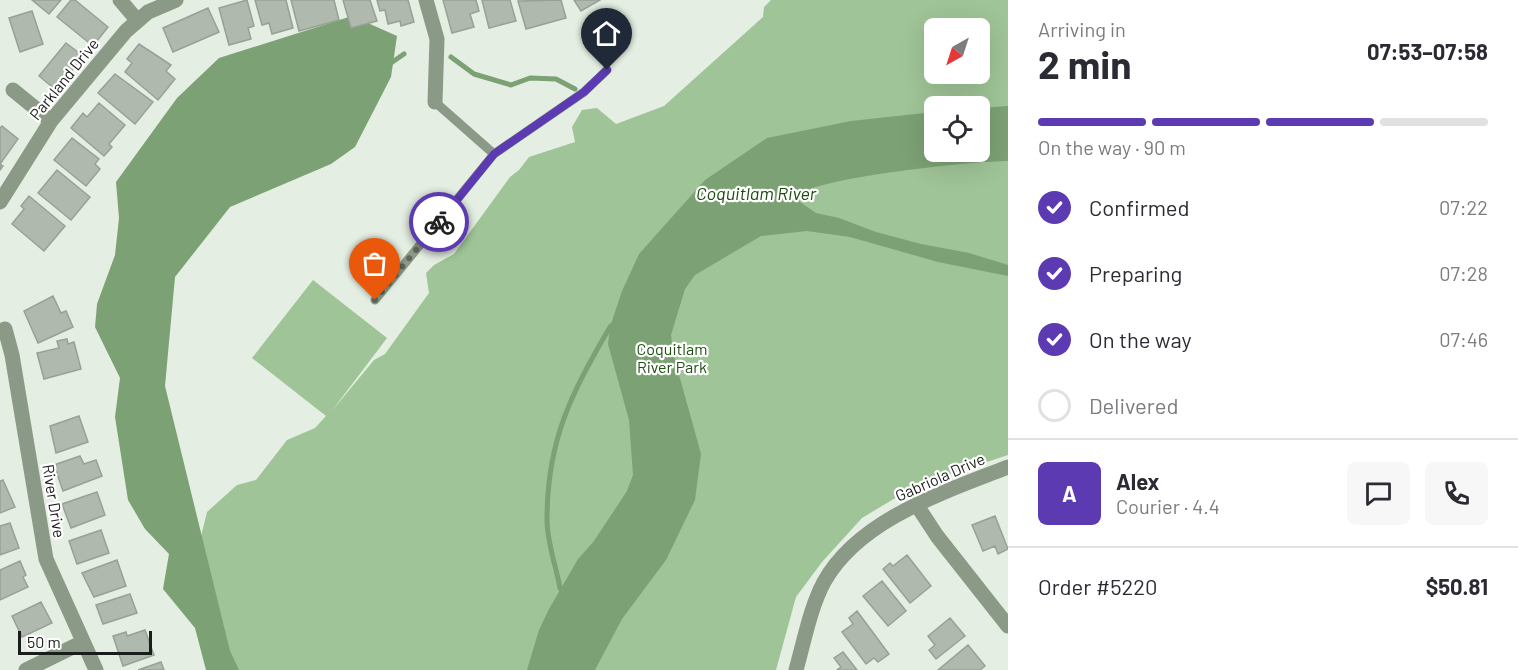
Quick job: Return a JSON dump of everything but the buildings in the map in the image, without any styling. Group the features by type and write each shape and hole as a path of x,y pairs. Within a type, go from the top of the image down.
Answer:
{"street":[{"path":"120,0 138,20"},
{"name":"Parkland Drive","path":"0,202 51,121 138,20 176,0"},
{"path":"426,0 437,39 435,102"},
{"path":"13,90 51,121"},
{"name":"River Drive","path":"3,330 46,559 96,670"},
{"name":"Gabriola Drive","path":"796,670 824,582 856,545 876,528 916,504 1008,467"},
{"path":"916,504 937,536 1008,627"},
{"path":"26,670 83,642"}],"lane":[{"path":"375,300 494,154 584,92 607,70"},
{"path":"435,102 494,154"}],"green space":[{"name":"Coquitlam River Park","path":"771,0 1008,0 1008,455 917,485 862,518 822,562 796,597 776,670 235,670 197,553 207,512 237,485 256,480 287,440 315,428 326,416 252,358 313,280 387,338 331,412 374,360 385,354 429,293 426,273 434,265 454,254 510,177 529,157 575,142 572,127 582,110 597,108 616,124 664,106 763,17 764,7"}],"water":[{"path":"352,16 397,36 391,77 355,147 331,164 230,207 175,277 165,386 230,651 239,670 206,670 195,628 163,589 169,554 145,529 128,500 115,417 120,378 95,327 97,304 115,255 119,218 116,182 177,98 219,58"},
{"name":"Coquitlam River","path":"1008,106 1008,161 933,167 866,176 813,188 799,194 800,202 816,213 839,218 876,232 969,253 1008,265 1008,276 938,262 850,237 807,231 761,236 695,275 685,289 671,335 673,353 701,454 695,500 666,560 622,619 595,670 527,670 539,630 549,609 578,559 594,541 627,491 633,475 629,420 608,344 610,327 622,291 639,254 705,180 767,138 851,121 924,113 924,162 990,162 990,107"}],"waterway":[{"path":"388,65 404,54"},
{"path":"451,57 474,74 511,85 530,78 556,79 575,89"},
{"path":"564,592 560,588 547,528 551,466 573,396 596,351 610,327 615,323"}],"way so far":[{"path":"375,300 439,222"}],"route":[{"path":"439,222 494,154 584,92 607,70"}]}
